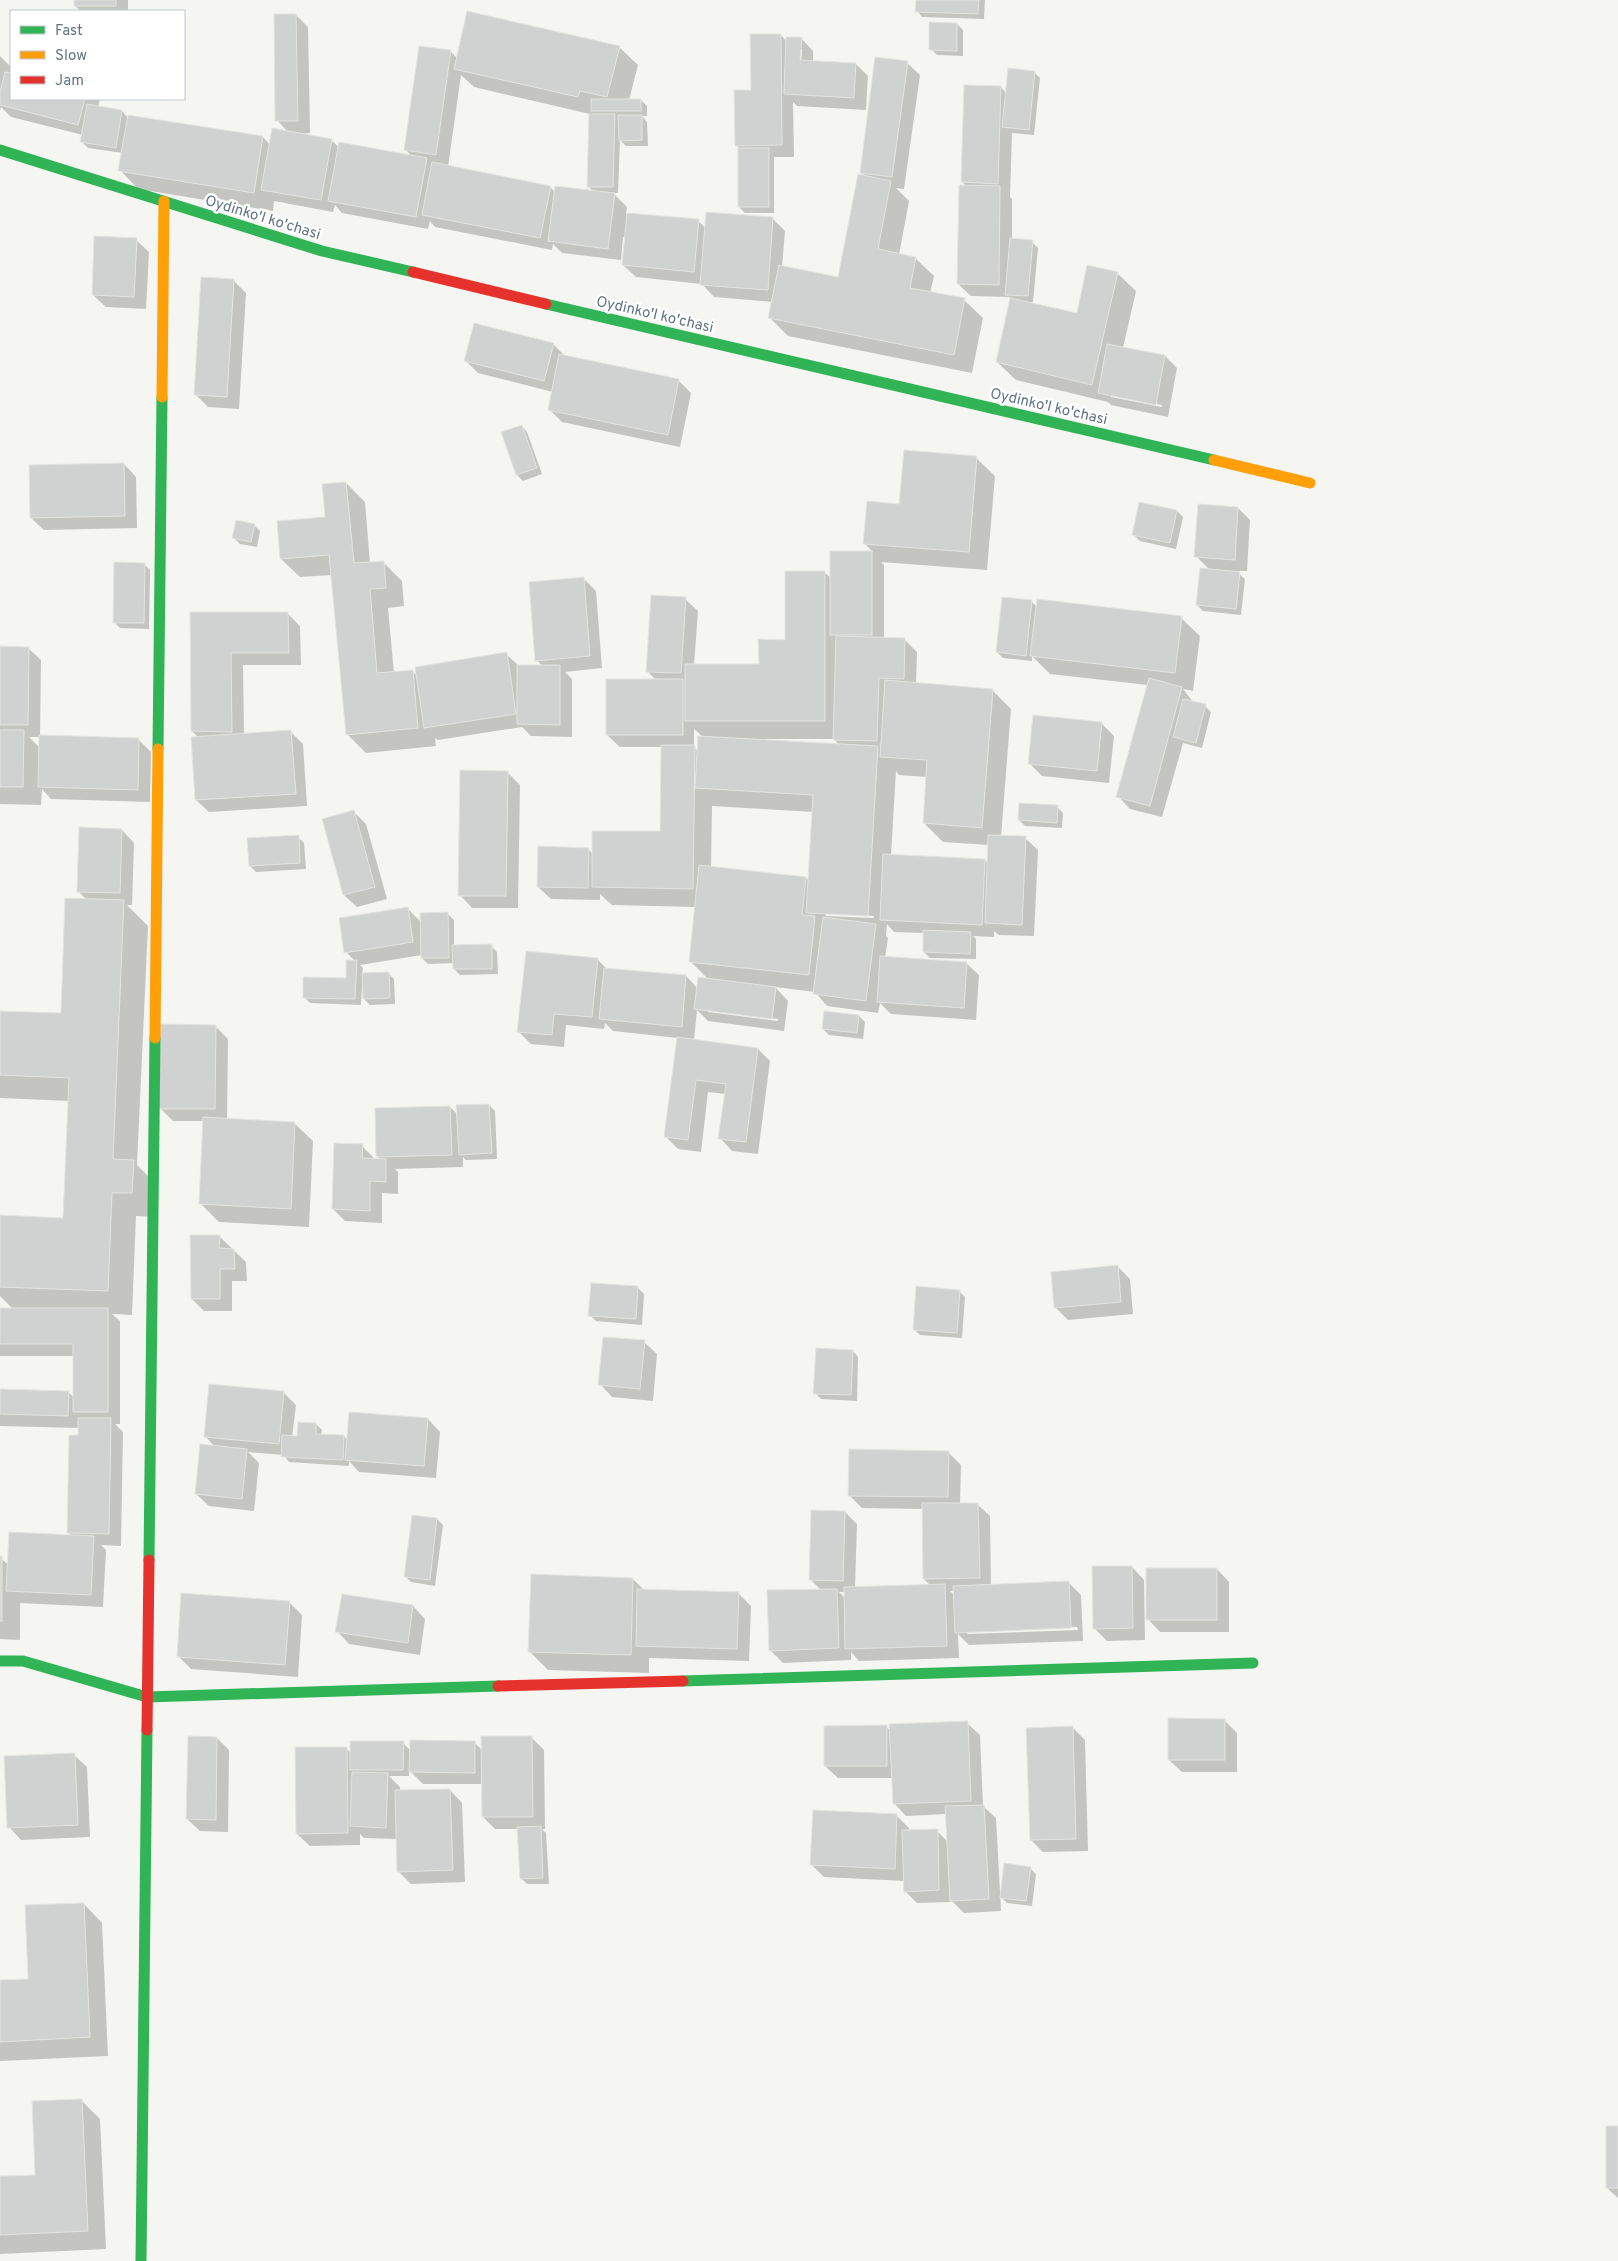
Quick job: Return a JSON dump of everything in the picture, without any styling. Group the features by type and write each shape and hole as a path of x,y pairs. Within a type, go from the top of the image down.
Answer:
{"street":[{"name":"Oydinko'l ko'chasi","path":"0,150 322,251 1310,483"},
{"path":"141,2261 164,201"},
{"path":"0,1661 23,1661 147,1697 1253,1662"}],"building":[{"path":"74,0 116,0 116,6 74,6"},
{"path":"916,0 979,0 978,14 915,12"},
{"path":"467,11 620,46 607,97 580,91 578,97 454,69"},
{"path":"274,14 296,14 298,121 275,121"},
{"path":"929,22 957,23 957,51 929,50"},
{"path":"750,34 781,34 782,145 735,146 734,90 751,90"},
{"path":"786,37 802,37 800,60 856,63 854,98 784,94"},
{"path":"419,46 451,50 436,155 404,150"},
{"path":"875,57 908,61 892,177 860,173"},
{"path":"1008,68 1035,71 1029,130 1002,127"},
{"path":"5,72 10,73 10,100 85,100 78,125 0,105 0,92"},
{"path":"964,85 1001,86 998,184 961,182"},
{"path":"591,99 641,99 641,111 591,111"},
{"path":"87,104 122,110 116,148 80,142"},
{"path":"589,114 615,114 613,187 587,187"},
{"path":"128,115 263,136 254,193 118,171"},
{"path":"618,115 642,115 642,140 619,141"},
{"path":"272,128 332,139 321,200 261,190"},
{"path":"339,142 427,158 416,217 328,201"},
{"path":"738,148 769,148 769,207 738,207"},
{"path":"432,162 551,186 540,238 422,215"},
{"path":"858,174 891,181 878,249 916,257 910,288 965,298 954,355 768,318 779,265 838,277"},
{"path":"959,185 1000,186 999,285 957,284"},
{"path":"555,186 615,193 608,249 548,241"},
{"path":"706,212 773,217 768,290 700,285"},
{"path":"627,213 699,219 694,272 622,265"},
{"path":"94,236 137,238 134,297 92,295"},
{"path":"1010,238 1033,240 1028,296 1005,295"},
{"path":"1087,265 1118,272 1092,385 996,362 1010,298 1077,313"},
{"path":"201,277 234,279 227,397 194,395"},
{"path":"474,323 554,343 544,381 464,361"},
{"path":"1107,344 1165,355 1156,405 1098,393"},
{"path":"559,354 679,379 668,435 548,410"},
{"path":"522,425 537,468 516,475 501,432"},
{"path":"904,450 977,456 969,552 863,544 867,501 899,504"},
{"path":"124,463 125,516 30,518 29,465"},
{"path":"346,482 354,563 384,561 386,588 370,589 377,673 413,670 418,728 346,735 329,555 280,559 277,521 325,517 322,484"},
{"path":"1139,502 1177,510 1170,543 1132,535"},
{"path":"1198,504 1238,507 1235,560 1194,557"},
{"path":"236,520 255,524 251,542 232,538"},
{"path":"830,551 872,551 872,635 830,635"},
{"path":"114,562 145,563 144,623 113,623"},
{"path":"1200,568 1240,572 1236,609 1196,605"},
{"path":"785,571 825,571 825,721 685,721 685,664 759,664 758,639 785,640"},
{"path":"584,577 590,656 535,661 529,582"},
{"path":"651,595 686,597 681,673 646,672"},
{"path":"1002,597 1032,600 1026,656 996,652"},
{"path":"1037,599 1182,616 1175,673 1030,656"},
{"path":"190,612 288,612 289,653 231,653 232,732 191,731"},
{"path":"836,636 905,638 904,679 879,678 877,741 833,740"},
{"path":"0,646 29,647 28,725 0,725"},
{"path":"507,652 516,714 424,728 415,667"},
{"path":"517,665 560,665 560,725 517,724"},
{"path":"1149,678 1182,687 1150,806 1116,797"},
{"path":"606,679 683,679 683,735 606,735"},
{"path":"885,680 993,689 982,828 923,823 927,760 880,757"},
{"path":"1183,699 1206,704 1196,743 1173,737"},
{"path":"1033,715 1102,722 1097,771 1028,764"},
{"path":"0,730 24,730 23,787 0,787"},
{"path":"291,730 296,794 195,800 191,737"},
{"path":"39,735 139,738 138,790 38,787"},
{"path":"698,736 878,746 868,916 806,913 813,795 695,788"},
{"path":"661,745 695,745 693,889 592,887 592,831 660,831"},
{"path":"460,770 508,771 506,896 458,896"},
{"path":"1019,803 1058,805 1057,823 1018,820"},
{"path":"354,810 375,887 343,895 322,819"},
{"path":"79,827 122,829 120,893 77,892"},
{"path":"299,835 300,863 249,866 247,838"},
{"path":"988,835 1026,836 1022,925 985,923"},
{"path":"538,846 589,848 588,888 537,887"},
{"path":"883,854 985,859 982,925 880,920"},
{"path":"699,865 806,877 802,915 815,916 809,975 689,962"},
{"path":"65,898 124,900 113,1159 134,1160 132,1193 112,1193 108,1291 0,1287 0,1215 63,1218 69,1078 0,1075 0,1011 61,1013"},
{"path":"408,907 413,942 344,953 339,918"},
{"path":"448,912 449,958 421,958 420,913"},
{"path":"823,917 876,924 866,1001 813,994"},
{"path":"923,930 971,932 970,954 923,952"},
{"path":"492,944 492,969 453,969 452,945"},
{"path":"526,951 598,958 592,1017 554,1014 552,1035 517,1032"},
{"path":"880,956 967,962 964,1008 877,1002"},
{"path":"346,960 357,960 355,999 303,998 303,977 346,978"},
{"path":"604,968 686,975 682,1027 599,1019"},
{"path":"389,972 390,998 363,999 362,973"},
{"path":"698,977 776,987 772,1019 694,1009"},
{"path":"824,1011 859,1015 857,1033 822,1029"},
{"path":"160,1024 216,1025 215,1109 159,1109"},
{"path":"677,1037 758,1048 746,1142 718,1139 726,1084 696,1080 688,1140 664,1137"},
{"path":"489,1104 492,1153 459,1155 456,1105"},
{"path":"450,1106 452,1155 376,1157 375,1108"},
{"path":"203,1117 295,1122 291,1209 199,1204"},
{"path":"334,1143 363,1144 362,1158 386,1159 386,1182 370,1181 370,1211 332,1209"},
{"path":"190,1235 220,1235 219,1248 234,1249 235,1269 220,1269 220,1299 191,1299"},
{"path":"1118,1265 1121,1302 1054,1308 1051,1272"},
{"path":"591,1283 638,1286 636,1319 588,1316"},
{"path":"916,1286 960,1290 957,1333 913,1330"},
{"path":"0,1308 108,1308 108,1412 73,1412 73,1344 0,1344"},
{"path":"603,1337 645,1340 640,1389 598,1385"},
{"path":"816,1348 853,1350 851,1395 813,1394"},
{"path":"209,1384 284,1391 279,1444 204,1437"},
{"path":"0,1389 69,1391 68,1416 0,1414"},
{"path":"349,1412 428,1418 424,1466 345,1460"},
{"path":"78,1418 111,1418 109,1534 67,1533 69,1435 78,1435"},
{"path":"298,1422 316,1423 316,1434 344,1435 343,1460 281,1457 282,1435 297,1436"},
{"path":"200,1444 247,1449 242,1499 195,1494"},
{"path":"849,1449 949,1451 948,1497 848,1496"},
{"path":"922,1503 978,1503 980,1578 923,1579"},
{"path":"811,1510 845,1511 843,1581 809,1580"},
{"path":"412,1515 437,1518 430,1580 404,1577"},
{"path":"9,1532 94,1536 91,1595 6,1591"},
{"path":"0,1556 2,1556 2,1621 0,1621"},
{"path":"1092,1566 1132,1566 1133,1628 1093,1629"},
{"path":"1146,1568 1217,1568 1217,1620 1146,1620"},
{"path":"531,1574 633,1578 631,1655 528,1652"},
{"path":"1069,1581 1071,1628 955,1633 953,1586"},
{"path":"945,1584 947,1646 845,1649 844,1587"},
{"path":"637,1589 739,1592 737,1649 636,1646"},
{"path":"837,1589 839,1648 769,1651 767,1590"},
{"path":"181,1593 290,1601 285,1665 177,1657"},
{"path":"342,1594 413,1605 408,1643 335,1632"},
{"path":"1168,1718 1225,1719 1225,1760 1168,1760"},
{"path":"968,1721 971,1801 893,1804 889,1724"},
{"path":"887,1725 887,1766 824,1766 824,1726"},
{"path":"1073,1726 1076,1839 1030,1840 1026,1728"},
{"path":"188,1736 217,1737 216,1820 186,1819"},
{"path":"481,1736 532,1736 533,1817 482,1817"},
{"path":"410,1740 475,1741 475,1773 409,1772"},
{"path":"350,1741 404,1741 403,1770 350,1770"},
{"path":"295,1747 347,1747 348,1833 296,1834"},
{"path":"75,1753 78,1825 7,1828 4,1756"},
{"path":"352,1772 388,1773 386,1828 350,1826"},
{"path":"450,1789 453,1870 397,1872 395,1790"},
{"path":"984,1805 989,1899 950,1901 945,1806"},
{"path":"813,1810 897,1814 895,1869 810,1865"},
{"path":"541,1826 543,1878 520,1879 517,1827"},
{"path":"938,1829 939,1890 904,1892 902,1830"},
{"path":"1004,1863 1031,1867 1026,1901 1000,1898"},
{"path":"84,1903 90,2037 0,2042 0,1980 28,1979 25,1905"},
{"path":"82,2099 88,2231 0,2235 0,2176 35,2175 32,2101"},
{"path":"1606,2126 1618,2126 1618,2188 1606,2188"}],"traffic: fast":[{"path":"0,150 322,251 413,272"},
{"path":"546,304 1214,460"},
{"path":"158,749 162,397"},
{"path":"149,1560 155,1038"},
{"path":"0,1661 23,1661 147,1697 498,1686"},
{"path":"683,1681 1253,1663"},
{"path":"141,2261 147,1730"}],"traffic: slow":[{"path":"162,397 164,201"},
{"path":"1214,460 1310,483"},
{"path":"155,1038 158,749"}],"traffic: jam":[{"path":"413,272 546,304"},
{"path":"147,1730 149,1560"},
{"path":"498,1686 683,1681"}]}
